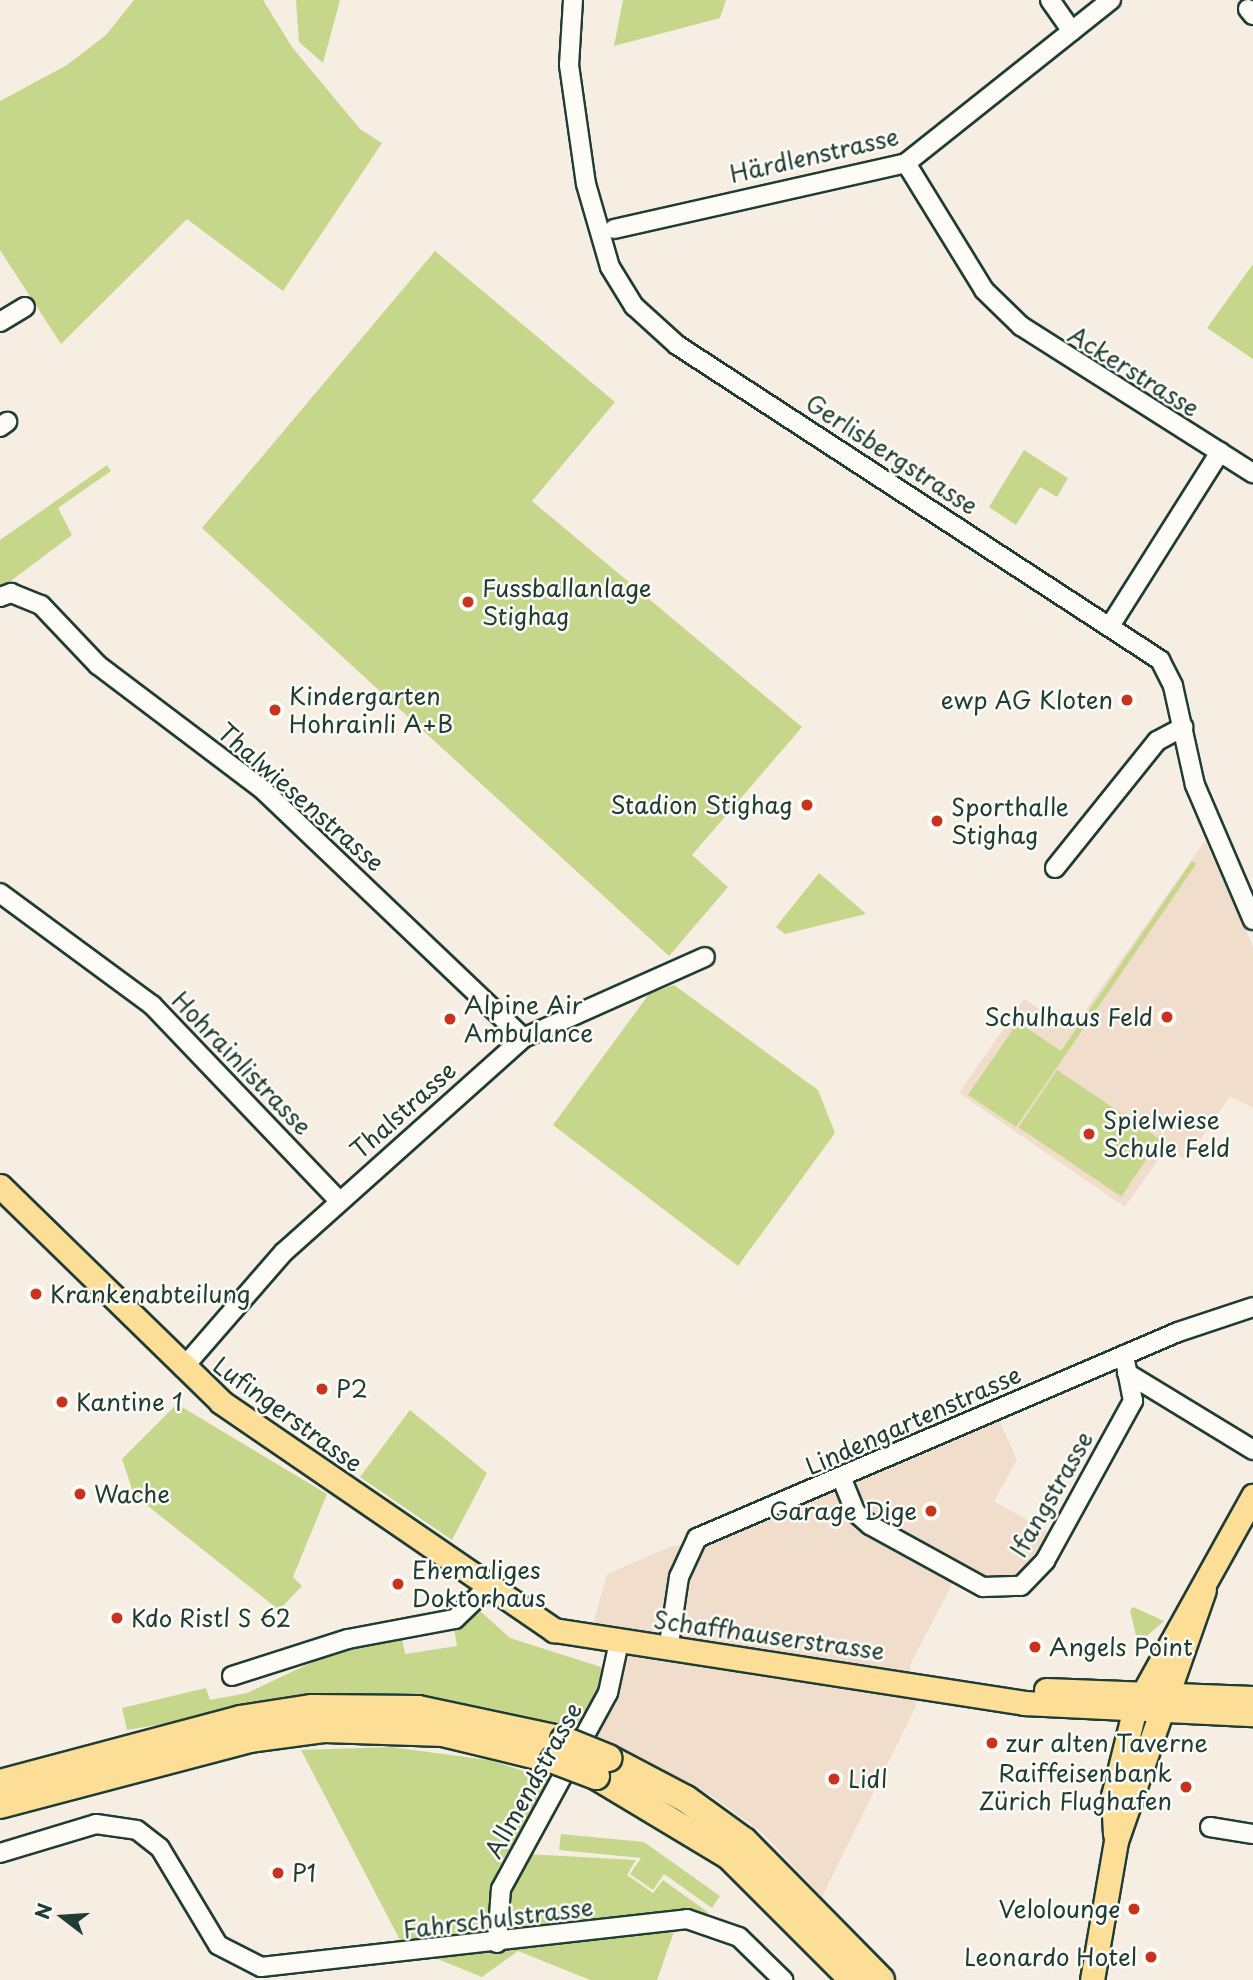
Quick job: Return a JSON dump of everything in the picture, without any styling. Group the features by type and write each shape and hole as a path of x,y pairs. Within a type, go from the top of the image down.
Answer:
{"highway":[{"path":"0,1783 240,1719 312,1708 418,1709 559,1750 686,1799 744,1841 881,1980"},
{"path":"0,1805 249,1739 325,1728 443,1733 559,1750"},
{"path":"602,1767 729,1856 853,1980"},
{"path":"729,1856 830,1980"}],"main road":[{"name":"Lufingerstrasse","path":"0,1186 221,1402 541,1624"},
{"path":"1116,1841 1113,1796 1139,1699 1204,1590 1253,1496"},
{"path":"1092,1980 1116,1841 1164,1700 1184,1656 1204,1590"},
{"name":"Schaffhauserstrasse","path":"541,1624 619,1642 669,1644 991,1694 1024,1703 1164,1700 1253,1714"},
{"path":"1184,1656 1214,1694"},
{"name":"Schaffhauserstrasse","path":"1164,1700 1214,1694 1253,1698"}],"street":[{"name":"Gerlisbergstrasse","path":"573,0 569,65 586,184 610,267 634,306 677,345 1160,660 1183,727 1195,785 1253,920"},
{"path":"1050,0 1072,31"},
{"name":"Härdlenstrasse","path":"614,229 906,163 1111,0"},
{"name":"Ackerstrasse","path":"906,163 984,289 1021,327 1253,473"},
{"path":"0,322 24,307"},
{"path":"1110,626 1220,452"},
{"name":"Thalwiesenstrasse","path":"0,597 10,593 41,605 98,665 263,790 523,1038"},
{"path":"1055,868 1157,741 1183,727"},
{"name":"Hohrainlistrasse","path":"0,893 152,1005 339,1201"},
{"name":"Thalstrasse","path":"183,1367 261,1277 339,1201 523,1038 705,957"},
{"name":"Lindengartenstrasse","path":"669,1644 678,1577 697,1538 1126,1364 1253,1307"},
{"path":"1126,1364 1253,1450"},
{"name":"Ifangstrasse","path":"842,1479 855,1512 870,1524 971,1582 1010,1590 1045,1561 1133,1401 1126,1364"},
{"path":"232,1676 348,1639 455,1619 487,1588"},
{"name":"Allmendstrasse","path":"497,1943 502,1889 608,1693 619,1642"},
{"name":"Fahrschulstrasse","path":"0,1853 96,1824 137,1830 160,1848 211,1934 237,1960 272,1968 687,1919 731,1932 783,1980"},
{"path":"1210,1827 1253,1834"}],"shaded area":[{"name":"Schulhaus Feld","path":"1205,841 1253,947 1253,1108 1230,1096 1186,1161 1167,1147 1125,1207 959,1093 1024,999 1072,1029"},
{"path":"999,1420 1017,1460 994,1501 1051,1534 1024,1577 999,1585 960,1569 910,1665 916,1706 822,1897 764,1834 710,1795 589,1733 619,1642 589,1639 607,1574 672,1546 710,1544"}],"green space":[{"path":"134,0 263,0 292,47 360,129 382,143 283,291 187,219 61,344 0,250 0,101 67,65 106,35"},
{"path":"296,0 340,0 323,63 299,42"},
{"path":"623,0 726,0 720,18 614,46"},
{"name":"Fussballanlage Stighag","path":"435,251 615,402 532,501 802,727 692,855 728,887 669,956 202,528"},
{"path":"1253,264 1253,359 1207,328"},
{"path":"1024,450 1068,478 1057,497 1040,487 1016,525 989,507"},
{"path":"107,465 111,471 58,508 72,535 0,589 0,540"},
{"path":"1192,861 1196,864 1016,1127 968,1095 1018,1022 1061,1051"},
{"path":"819,873 866,914 785,934 776,927"},
{"path":"674,985 818,1090 835,1133 738,1266 553,1125 649,994"},
{"name":"Spielwiese Schule Feld","path":"1057,1070 1160,1139 1121,1197 1018,1127"},
{"path":"177,1404 327,1494 293,1577 302,1586 279,1610 134,1495 122,1459"},
{"path":"410,1410 487,1473 452,1540 360,1477"},
{"path":"1133,1607 1164,1621 1138,1644 1130,1610"},
{"path":"479,1610 510,1638 601,1667 605,1682 579,1731 461,1704 378,1694 324,1696 127,1730 122,1708 206,1688 210,1700 247,1693 338,1650 402,1637 405,1654 457,1646 454,1628"},
{"path":"390,1747 489,1760 550,1779 498,1869 487,1927 476,1938 403,1946 301,1750"},
{"path":"561,1834 644,1842 720,1896 712,1908 664,1874 653,1890 630,1874 641,1858 559,1850"},
{"path":"526,1854 636,1860 627,1875 653,1893 663,1880 709,1913 529,1931 507,1915 508,1891"},
{"path":"675,1929 657,1980 590,1980 518,1951 482,1977 435,1958"}],"place":[{"name":"Fussballanlage Stighag","path":"468,602"},
{"name":"ewp AG Kloten","path":"1127,700"},
{"name":"Kindergarten Hohrainli A+B","path":"275,710"},
{"name":"Stadion Stighag","path":"807,805"},
{"name":"Sporthalle Stighag","path":"937,821"},
{"name":"Schulhaus Feld","path":"1167,1017"},
{"name":"Alpine Air Ambulance","path":"450,1019"},
{"name":"Spielwiese Schule Feld","path":"1089,1134"},
{"name":"Krankenabteilung","path":"36,1294"},
{"name":"P2","path":"322,1389"},
{"name":"Kantine 1","path":"62,1402"},
{"name":"Wache","path":"80,1494"},
{"name":"Garage Dige","path":"931,1511"},
{"name":"Ehemaliges Doktorhaus","path":"398,1584"},
{"name":"Kdo Ristl S 62","path":"117,1618"},
{"name":"Angels Point","path":"1035,1647"},
{"name":"zur alten Taverne","path":"992,1743"},
{"name":"Lidl","path":"834,1779"},
{"name":"Raiffeisenbank Zürich Flughafen","path":"1186,1787"},
{"name":"P1","path":"278,1873"},
{"name":"Velolounge","path":"1134,1909"},
{"name":"Leonardo Hotel","path":"1151,1957"}]}
